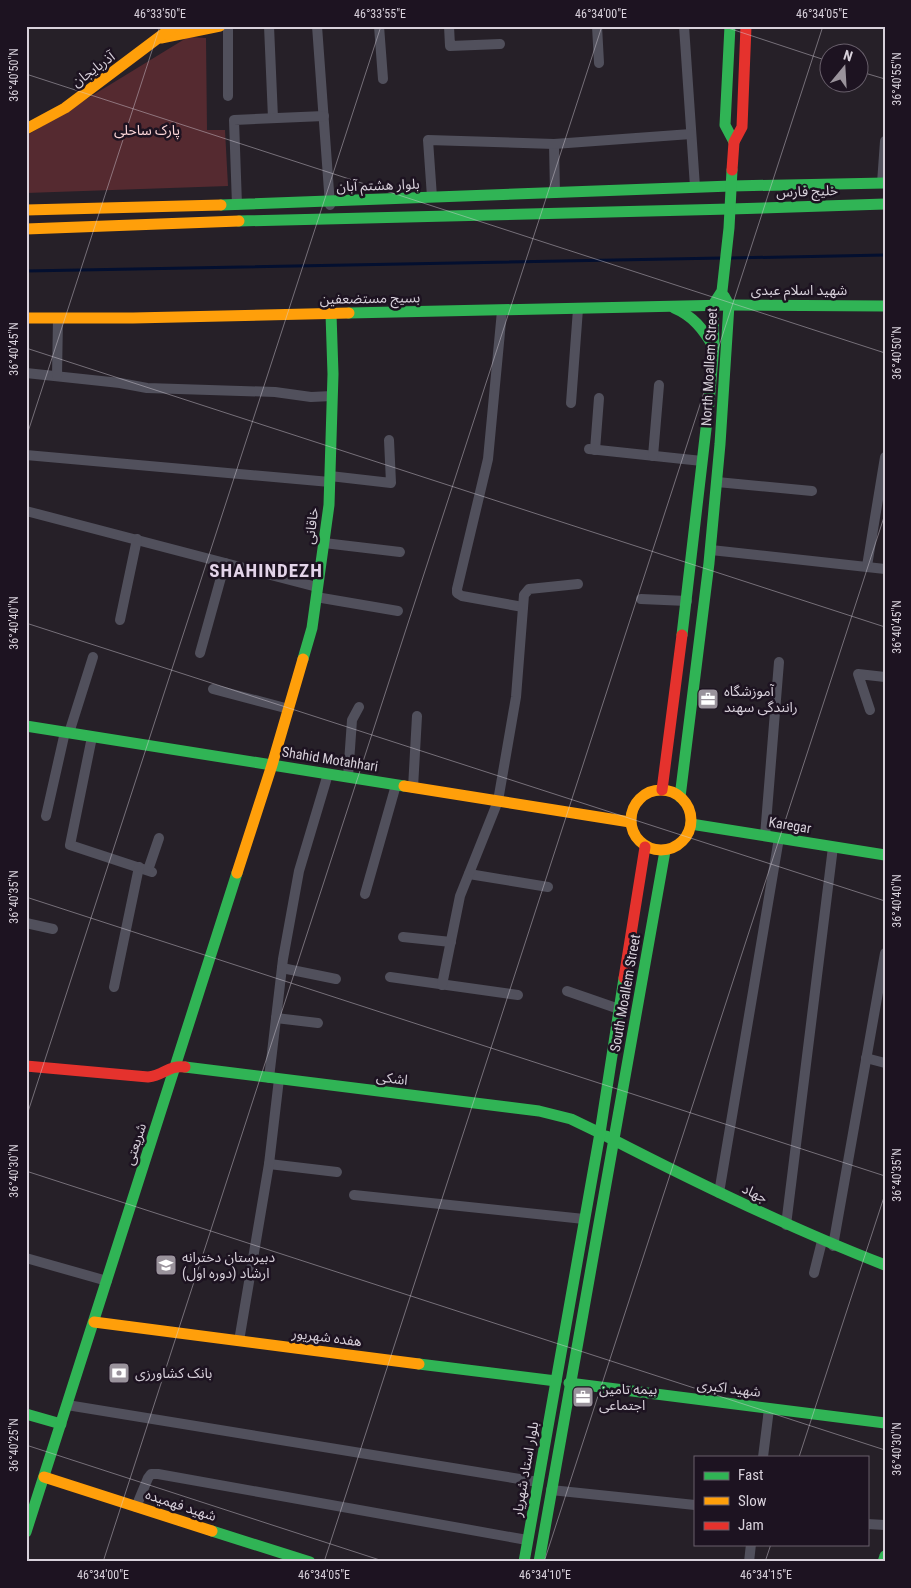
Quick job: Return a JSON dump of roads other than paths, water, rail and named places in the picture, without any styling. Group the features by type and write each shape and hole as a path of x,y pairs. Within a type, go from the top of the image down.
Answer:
{"main road":[{"name":"آذربایجان","path":"26,129 65,108 174,26"},
{"path":"160,38 220,26"},
{"path":"730,26 725,125 734,142"},
{"path":"722,291 729,228 734,142 742,128 746,26"},
{"name":"خلیج فارس","path":"731,186 810,186 883,183"},
{"name":"بلوار هشتم آبان","path":"26,210 330,202 731,186"},
{"name":"خلیج فارس","path":"730,208 885,204"},
{"path":"126,208 126,226"},
{"path":"26,229 330,218 730,208"},
{"name":"North Moallem Street","path":"662,790 704,442 714,346 713,305 722,291"},
{"name":"North Moallem Street","path":"680,797 711,550 717,482 729,305 722,291"},
{"name":"شهید اسلام عبدی","path":"713,305 885,306"},
{"name":"بسیج مستضعفین","path":"26,318 672,308 713,305"},
{"path":"672,308 681,310 696,321 714,346"},
{"name":"خاقانی","path":"272,765 312,628 329,505 332,396 331,314"},
{"path":"704,442 720,444"},
{"name":"Shahid Motahhari","path":"26,726 630,822"},
{"name":"شریعتی","path":"26,1532 30,1505 44,1477 272,765"},
{"path":"662,790 672,792 680,797 687,805 691,814 688,834 674,848 664,851 645,847 632,832 630,822 631,812 639,799 652,791 662,790"},
{"name":"Karegar","path":"691,824 885,855"},
{"name":"South Moallem Street","path":"556,1382 600,1133 645,847"},
{"name":"South Moallem Street","path":"570,1383 615,1141 664,851"},
{"path":"26,1066 148,1077 159,1076 175,1066"},
{"name":"اشکی","path":"175,1066 539,1111 561,1115 580,1122 600,1133"},
{"path":"600,1133 615,1141"},
{"name":"جهاد","path":"615,1141 786,1225 828,1244 885,1265"},
{"name":"هفده شهریور","path":"94,1322 570,1383"},
{"name":"بلوار استاد شهریار","path":"524,1562 556,1382"},
{"path":"539,1562 570,1383"},
{"name":"شهید اکبری","path":"570,1383 885,1424"},
{"path":"26,1414 61,1424"},
{"name":"شهید فهمیده","path":"44,1477 310,1562"},
{"path":"883,1562 885,1556"}],"street":[{"path":"228,26 228,96"},
{"path":"269,26 273,118"},
{"path":"317,26 330,218"},
{"path":"379,26 383,79"},
{"path":"449,26 450,46 500,44"},
{"path":"597,26 599,63"},
{"path":"684,26 695,187"},
{"path":"237,205 234,120 324,116"},
{"path":"432,197 428,140 554,144 692,134"},
{"path":"883,183 885,141"},
{"path":"554,144 555,193"},
{"path":"571,403 578,309"},
{"path":"502,311 488,459 457,589 458,593 462,596 523,606"},
{"path":"57,376 58,318"},
{"path":"26,373 120,383 147,388 275,392 332,396"},
{"path":"654,456 659,385"},
{"path":"599,398 592,449 702,461"},
{"path":"26,456 391,483 389,440"},
{"path":"868,566 883,481 885,457"},
{"path":"717,482 812,491"},
{"path":"26,511 226,563 317,592 398,611"},
{"path":"120,620 139,540"},
{"path":"324,543 400,552"},
{"path":"711,550 885,569"},
{"path":"200,653 226,563"},
{"path":"442,984 460,896 498,801 516,697 524,595 530,589 578,584"},
{"path":"641,599 686,600"},
{"path":"46,816 67,733 94,656"},
{"path":"765,836 779,662"},
{"path":"870,710 858,674 885,676"},
{"path":"213,689 289,709"},
{"path":"348,777 352,720 359,707"},
{"path":"413,788 417,716"},
{"path":"92,737 70,845 146,870"},
{"path":"239,1341 269,1164 276,1018 282,968 299,871 328,774"},
{"path":"365,894 396,785"},
{"path":"114,987 146,870 159,838"},
{"path":"720,1192 779,838"},
{"path":"786,1225 833,847"},
{"path":"469,874 548,887"},
{"path":"26,923 53,929"},
{"path":"403,936 451,942"},
{"path":"814,1272 828,1244 866,1058 885,953"},
{"path":"282,968 336,979"},
{"path":"390,977 518,995"},
{"path":"567,991 620,1009"},
{"path":"276,1018 318,1023"},
{"path":"866,1058 885,1063"},
{"path":"269,1164 337,1172"},
{"path":"354,1195 584,1219"},
{"path":"26,1258 107,1281"},
{"path":"67,1406 538,1482"},
{"path":"763,1456 769,1409"},
{"path":"136,1507 148,1478 151,1474 158,1474 527,1540"},
{"path":"551,1490 694,1505"},
{"path":"868,1524 885,1525"},
{"path":"749,1562 751,1546"}],"waterway":[{"path":"730,258 885,255"},
{"path":"26,271 722,258"}],"place":[{"name":"آموزشگاه رانندگی سهند","path":"708,699"},
{"name":"دبیرستان دخترانه ارشاد (دوره اول)","path":"166,1265"},
{"name":"بانک کشاورزی","path":"119,1373"},
{"name":"بیمه تامین اجتماعی","path":"583,1397"}],"district":[{"name":"SHAHINDEZH","path":"266,570"}],"park label":[{"name":"پارک ساحلی","path":"147,130"}]}
